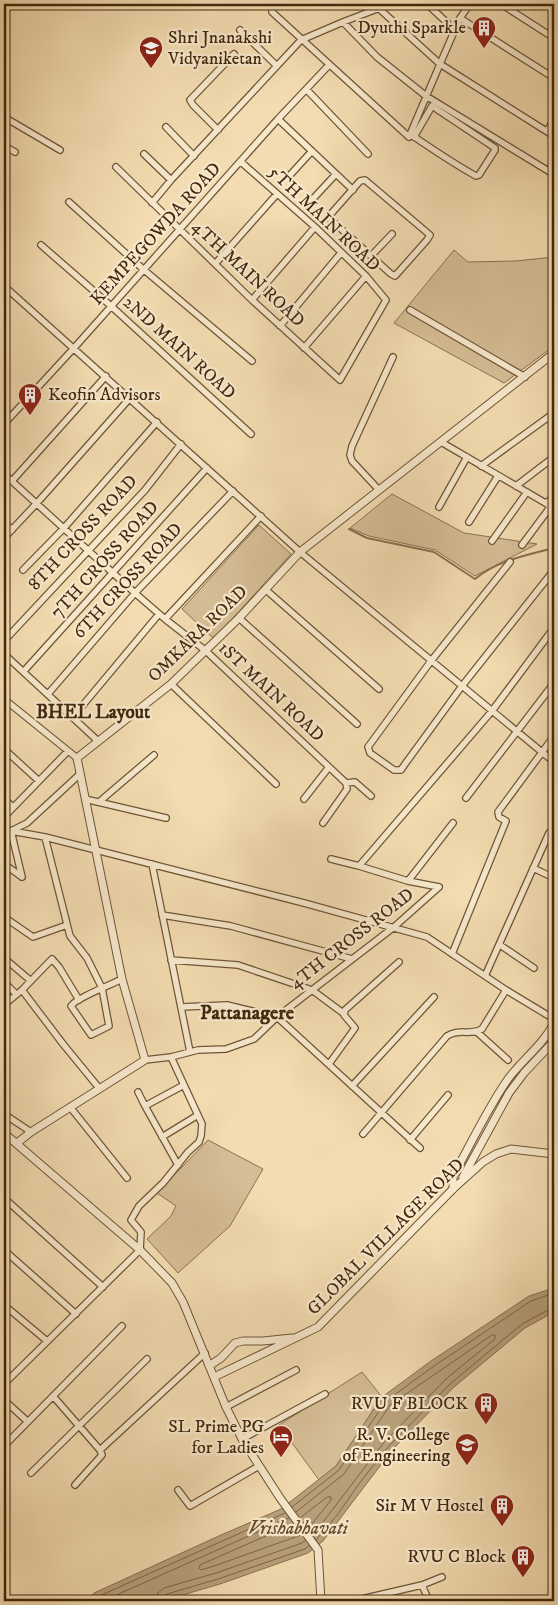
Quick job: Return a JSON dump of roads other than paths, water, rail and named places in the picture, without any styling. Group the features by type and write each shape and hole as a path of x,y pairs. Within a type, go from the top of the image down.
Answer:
{"street":[{"path":"272,4 272,12 409,137 412,135 476,176 479,175 495,150 495,148 432,106 412,135"},
{"path":"152,203 301,40 377,6 390,4"},
{"path":"427,4 455,30"},
{"path":"412,135 426,96 460,18 470,4"},
{"path":"501,4 554,38"},
{"path":"377,6 440,64 554,136"},
{"path":"460,18 554,78"},
{"path":"343,22 377,57 426,96 550,172 554,156"},
{"path":"240,30 277,66"},
{"path":"218,130 190,100 234,54"},
{"name":"KEMPEGOWDA ROAD","path":"4,424 278,119 330,64"},
{"path":"307,90 368,154"},
{"path":"4,118 60,150"},
{"path":"278,119 353,190"},
{"path":"547,131 554,120"},
{"path":"166,127 194,156"},
{"path":"4,146 15,152"},
{"path":"291,174 312,151"},
{"path":"144,154 171,180"},
{"name":"5TH MAIN ROAD","path":"240,162 366,276 386,300 340,380"},
{"name":"4TH MAIN ROAD","path":"116,166 252,300 340,380"},
{"path":"310,202 336,174"},
{"path":"365,180 430,235 395,276 371,256 329,218 360,181 365,180"},
{"path":"215,264 277,194"},
{"path":"68,202 252,362"},
{"path":"252,300 314,227"},
{"path":"371,256 392,234"},
{"name":"2ND MAIN ROAD","path":"41,245 251,434"},
{"path":"280,326 340,254"},
{"path":"304,348 366,276"},
{"path":"4,286 300,552 554,762"},
{"path":"410,310 525,377"},
{"name":"OMKARA ROAD","path":"77,758 170,684 206,651 300,552 554,353"},
{"path":"379,490 352,460 350,455 352,446 393,358"},
{"path":"12,481 106,376"},
{"path":"4,538 37,504 130,398"},
{"path":"481,466 554,413"},
{"path":"23,570 64,528 157,422"},
{"path":"441,442 550,506"},
{"name":"8TH CROSS ROAD","path":"4,641 144,490 181,444"},
{"path":"439,506 467,457"},
{"path":"516,486 554,457"},
{"name":"7TH CROSS ROAD","path":"24,672 207,468"},
{"name":"1ST MAIN ROAD","path":"4,474 135,593 206,651 346,783"},
{"path":"469,522 498,476"},
{"name":"6TH CROSS ROAD","path":"48,694 135,593 233,491"},
{"path":"492,541 527,492"},
{"path":"522,545 550,506 554,497"},
{"path":"165,619 260,516"},
{"path":"4,522 12,530"},
{"path":"510,562 431,661 368,747 370,753 394,770 401,770 462,686 554,570"},
{"path":"265,589 379,688"},
{"path":"73,717 159,614"},
{"path":"239,618 356,724"},
{"path":"359,866 492,711 553,629"},
{"path":"4,654 98,740"},
{"path":"466,798 554,683"},
{"path":"170,684 276,784"},
{"path":"4,699 77,758 122,980 145,1060 30,1132 17,1143"},
{"path":"452,954 506,821 499,817 498,812 554,736"},
{"path":"4,749 39,781"},
{"path":"4,817 68,751"},
{"path":"99,802 154,755"},
{"path":"304,799 329,767"},
{"path":"11,831 26,823 80,774"},
{"path":"323,823 347,789 346,783 355,782 372,796"},
{"path":"4,799 14,807"},
{"path":"86,800 166,818"},
{"path":"331,859 408,881 453,823"},
{"path":"4,828 152,864 426,937 549,1016"},
{"path":"4,864 22,877 11,831"},
{"path":"486,976 548,835 554,841"},
{"path":"45,837 70,936 87,958 102,988 109,1026 92,1035 89,1034 72,1009 72,1003 102,988 122,980"},
{"path":"152,864 190,1052"},
{"path":"533,868 554,878"},
{"name":"4TH CROSS ROAD","path":"145,1060 171,1057 190,1052 226,1049 254,1039 277,1017 394,927 439,887 408,881"},
{"path":"162,915 231,926 352,959"},
{"path":"4,917 33,937 67,925"},
{"path":"500,945 534,968"},
{"path":"4,958 31,980"},
{"path":"4,1005 22,990 52,959 59,967 78,1000"},
{"path":"171,960 238,965 312,990 343,1013 355,1028 328,1064"},
{"path":"343,1013 399,962"},
{"path":"4,982 16,994"},
{"path":"22,990 62,1044 99,1088"},
{"path":"363,1134 446,1036 454,1032 476,1032 486,1024 506,990"},
{"path":"352,1086 434,998"},
{"path":"181,1006 227,1005 277,1017 420,1148"},
{"path":"453,1189 453,1176 502,1088 546,1038 554,1023"},
{"path":"476,1032 508,1060"},
{"path":"461,1181 510,1093 524,1074 554,1041"},
{"path":"4,1384 140,1250 141,1232 131,1220 139,1206 163,1183 199,1142 202,1124 171,1057"},
{"path":"145,1106 184,1085"},
{"path":"138,1092 178,1165"},
{"path":"410,1140 448,1096"},
{"path":"70,1107 127,1178"},
{"path":"4,1114 30,1132"},
{"path":"162,1137 198,1115"},
{"path":"4,1133 140,1250 161,1271 180,1296 226,1407 242,1438 283,1502 318,1550 321,1601"},
{"name":"GLOBAL VILLAGE ROAD","path":"214,1377 318,1328 461,1181 490,1158 511,1149 554,1154"},
{"path":"4,1198 103,1287"},
{"path":"4,1250 76,1314"},
{"path":"4,1305 47,1341"},
{"path":"4,1444 122,1326"},
{"path":"210,1366 221,1358 235,1343 298,1338"},
{"path":"100,1450 204,1353"},
{"path":"31,1473 78,1425 148,1359"},
{"path":"226,1407 296,1370"},
{"path":"242,1438 325,1394"},
{"path":"53,1396 100,1450 102,1455 75,1485"},
{"path":"4,1400 27,1421"},
{"path":"178,1490 190,1506 259,1466"},
{"path":"353,1601 375,1599 442,1577"},
{"path":"422,1584 428,1601"}],"water":[{"path":"554,252 554,297 549,267"},
{"name":"Vrishabhavati","path":"554,1288 554,1312 525,1328 454,1387 393,1449 323,1541 308,1553 220,1584 162,1601 85,1601 94,1593 281,1509 336,1466 382,1397 431,1361 529,1296"}],"waterway":[{"path":"349,529 367,538 434,552 475,579 501,563 550,549 554,545"}],"place":[{"name":"Dyuthi Sparkle","path":"484,49"},
{"name":"Shri Jnanakshi Vidyaniketan","path":"151,69"},
{"name":"Keofin Advisors","path":"30,416"},
{"name":"RVU F BLOCK","path":"486,1425"},
{"name":"SL Prime PG for Ladies","path":"281,1458"},
{"name":"R. V. College of Engineering","path":"467,1466"},
{"name":"Sir M V Hostel","path":"502,1527"},
{"name":"RVU C Block","path":"523,1578"}],"district":[{"name":"BHEL Layout","path":"93,712"},
{"name":"Pattanagere","path":"247,1013"}]}
